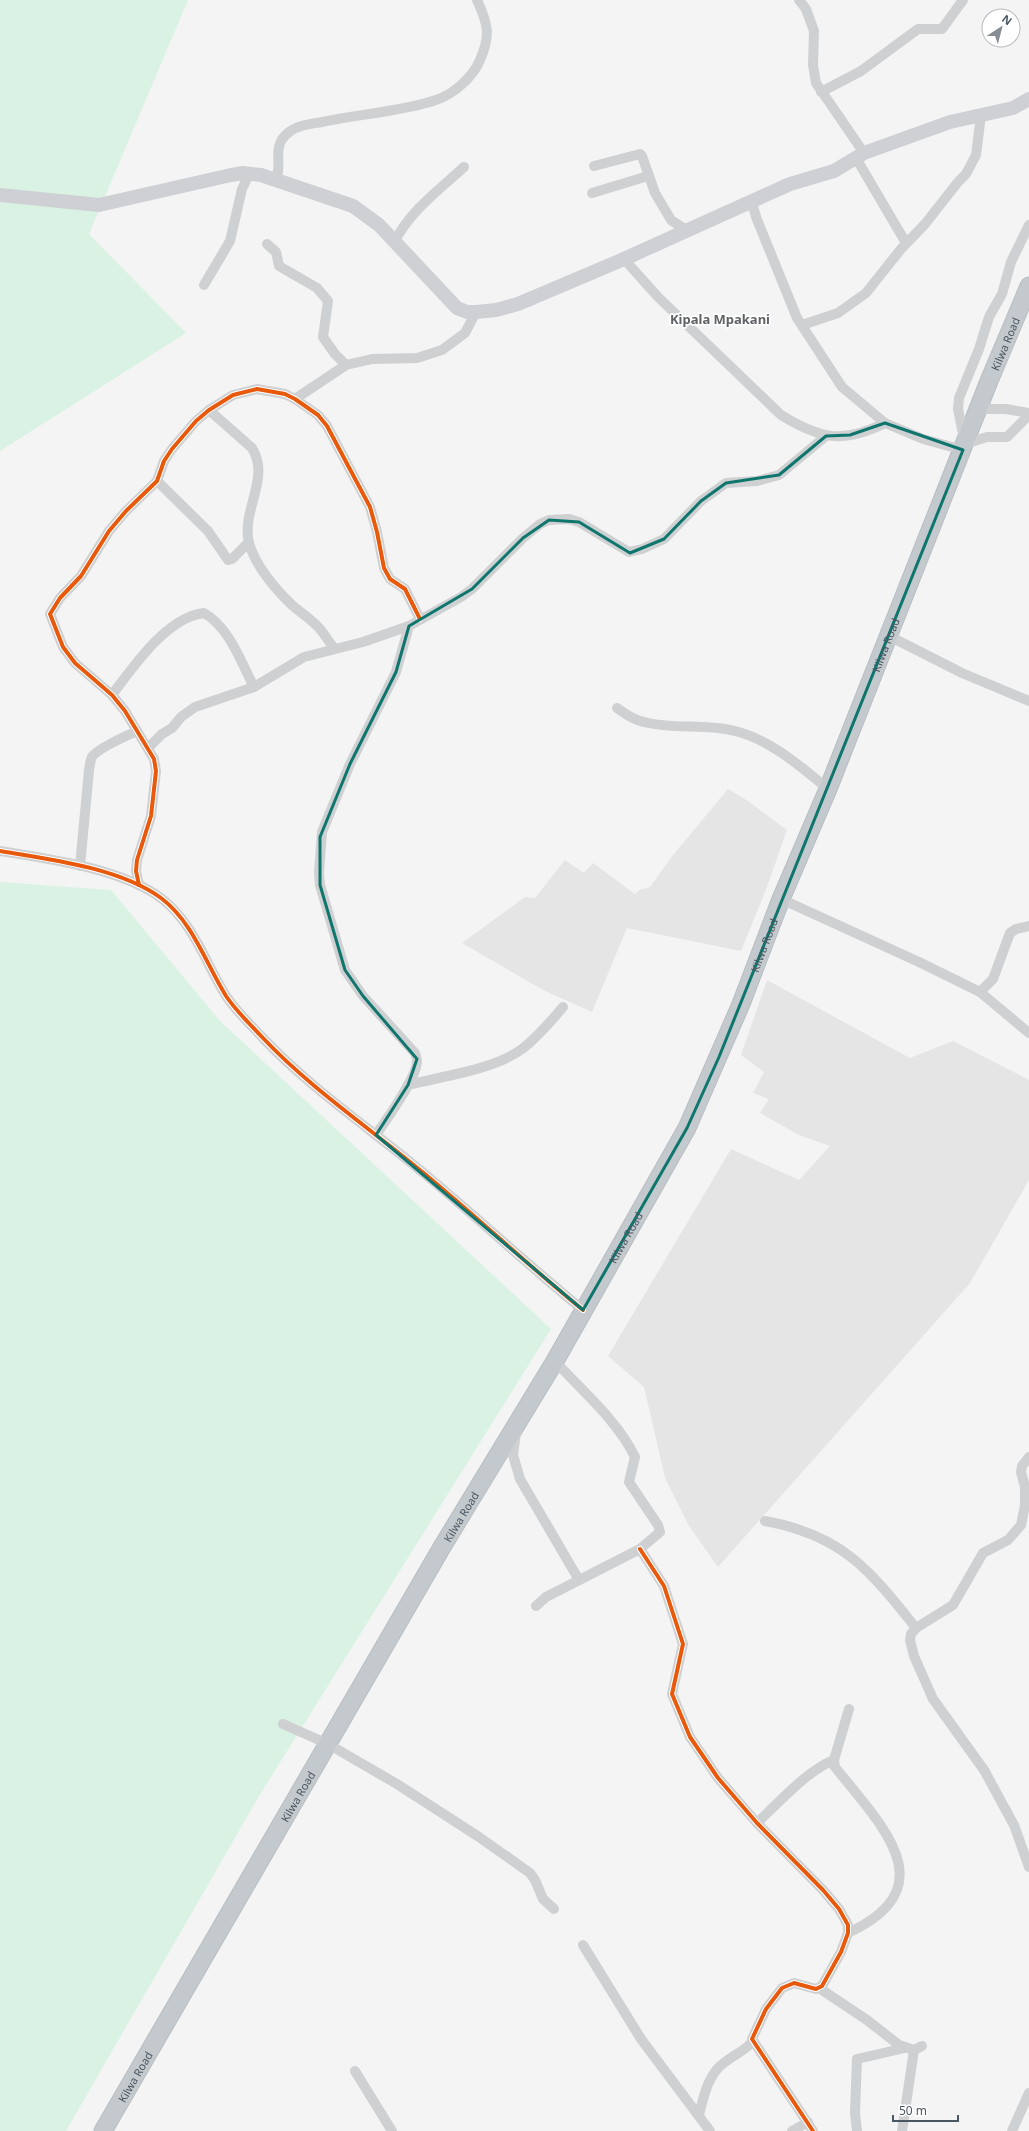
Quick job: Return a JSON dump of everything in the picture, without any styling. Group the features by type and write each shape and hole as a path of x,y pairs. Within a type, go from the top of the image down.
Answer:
{"highway":[{"name":"Kilwa Road","path":"103,2131 518,1420 555,1361 687,1128 741,1004 781,899 828,789 978,409 1029,286"}],"main road":[{"path":"0,195 99,205 118,202 186,184 231,175 261,175 353,206 379,225 457,308 467,312 476,312 496,310 518,304 624,259 790,184 834,171 860,156 950,122 1013,108 1029,99"}],"street":[{"path":"276,180 280,169 277,153 279,146 288,132 299,127 344,117 437,100 465,82 476,69 489,36 477,0"},
{"path":"799,0 806,9 814,31 813,65 816,83 860,156 906,243"},
{"path":"821,92 861,71 918,29 942,29 963,0"},
{"path":"802,325 838,313 860,298 906,243 926,224 958,182 966,174 976,156 981,116"},
{"path":"594,166 637,153 642,156 655,193 671,220 686,230"},
{"path":"395,241 402,227 423,204 464,167"},
{"path":"204,285 230,241 242,189 249,174"},
{"path":"592,193 648,176"},
{"path":"752,202 766,242 802,325 842,387 885,423 923,439 964,447 987,437 1007,437 1029,414"},
{"path":"964,447 958,408 959,398 979,349 989,317 1001,298 1011,262 1029,224"},
{"path":"267,244 276,252 279,266 317,288 328,300 323,337 335,354 346,365"},
{"path":"624,259 658,298 773,409 795,424 826,436 850,436 868,431 885,423"},
{"path":"295,399 346,365 361,361 400,360 429,355 442,350 465,333 476,312"},
{"path":"139,885 136,871 137,860 152,816 156,771 154,759 112,695 75,663 63,647 50,614 60,598 81,576 109,531 126,511 157,481 164,461 172,449 209,410 233,395 257,389 285,394 318,415 327,426 341,450 370,507 377,532 384,568 390,579 405,590 420,619"},
{"path":"978,409 1006,409 1029,414"},
{"path":"209,410 252,448 258,456 259,475 248,519 249,542 260,563 280,592 320,629 334,648"},
{"path":"148,748 162,734 172,728 181,717 195,707 254,687 304,657 334,648 363,642 409,626 461,597 472,589 523,538 540,524 549,520 569,519 579,522 629,552 642,550 664,539 702,502 726,483 757,481 779,475 826,436"},
{"path":"157,481 208,531 228,560 232,559 249,542"},
{"path":"112,695 136,664 173,626 189,616 204,613 211,617 224,632 254,687"},
{"path":"376,1135 408,1085 417,1064 417,1059 414,1053 363,996 345,970 320,885 319,857 322,832 350,764 396,672 409,626"},
{"path":"888,636 976,679 1029,701"},
{"path":"617,708 643,722 663,726 735,730 755,738 793,761 828,789"},
{"path":"80,866 88,770 91,759 95,754 124,736 137,731"},
{"path":"0,851 70,862 139,885 162,899 181,920 198,944 227,997 262,1038 297,1072 426,1175 583,1310"},
{"path":"781,899 919,962 980,992 1029,1033"},
{"path":"980,992 993,978 1010,933 1016,929 1029,926"},
{"path":"408,1085 505,1059 538,1036 563,1007"},
{"path":"536,1606 546,1597 640,1549 658,1535 660,1529 629,1482 635,1457 622,1435 601,1409 585,1395 555,1361"},
{"path":"518,1420 513,1455 517,1470 579,1580"},
{"path":"1029,1457 1022,1466 1021,1472 1025,1505 1021,1525 1008,1540 983,1553 977,1560 967,1582 953,1605 916,1628 910,1640 914,1656 932,1699 984,1770 1014,1824 1029,1867"},
{"path":"765,1521 806,1530 820,1536 852,1557 872,1574 916,1628"},
{"path":"640,1549 664,1586 683,1644 681,1660 672,1688 681,1718 702,1757 757,1823 839,1909 848,1925 848,1933 830,1974 819,1988"},
{"path":"848,1709 834,1760 835,1767 889,1836 897,1853 900,1870 893,1898 886,1909 875,1919 848,1933"},
{"path":"283,1724 328,1744 397,1784 521,1865 532,1875 543,1899 554,1909"},
{"path":"757,1823 814,1772 826,1763 834,1760"},
{"path":"583,1945 641,2039 710,2131"},
{"path":"699,2115 707,2088 716,2069 746,2050 753,2041 753,2037 759,2022 782,1988 794,1984 819,1988 867,2020 891,2040 914,2048"},
{"path":"753,2041 811,2127 792,2131"},
{"path":"858,2131 855,2113 857,2059 914,2048"},
{"path":"902,2131 914,2048"},
{"path":"355,2072 392,2131"},
{"path":"1012,2131 1029,2093"}],"highlighted area":[{"path":"885,423 963,450 719,1057 687,1128 583,1310 376,1135 408,1085 417,1059 363,996 345,970 320,885 320,837 350,764 396,672 409,626 472,589 523,538 549,520 579,522 630,553 664,539 701,501 726,483 779,475 826,436 850,435"}],"shaded area":[{"path":"728,789 748,801 787,830 767,887 741,951 627,928 592,1012 543,990 462,943 525,897 535,898 565,860 584,873 593,863 635,894 639,890 650,887 673,855"},
{"path":"767,980 910,1058 953,1041 1029,1080 1029,1180 970,1283 718,1567 689,1526 665,1478 644,1387 608,1356 731,1149 799,1180 830,1146 799,1135 760,1113 769,1099 753,1093 764,1072 741,1055"}],"green space":[{"path":"0,0 188,0 89,234 186,333 0,451"},
{"path":"0,882 111,890 220,1021 551,1329 259,1796 66,2131 0,2131"}],"cycle path":[{"path":"139,885 136,871 137,860 151,816 156,771 154,759 125,711 112,695 75,663 63,647 50,614 60,598 81,576 109,531 126,511 157,481 164,461 172,449 196,421 209,410 233,395 257,389 285,394 318,415 327,426 370,507 377,532 384,568 390,579 405,589 420,619"},
{"path":"0,851 62,861 105,872 125,879 161,898 182,919 190,931 230,1002 281,1056 321,1091 426,1175 583,1310"},
{"path":"640,1549 664,1586 683,1644 672,1694 690,1737 718,1778 757,1823 823,1890 839,1909 848,1925 848,1933 841,1952 822,1986 816,1989 794,1983 782,1988 766,2009 752,2039 813,2131"}],"district":[{"name":"Kipala Mpakani","path":"720,319"}]}
